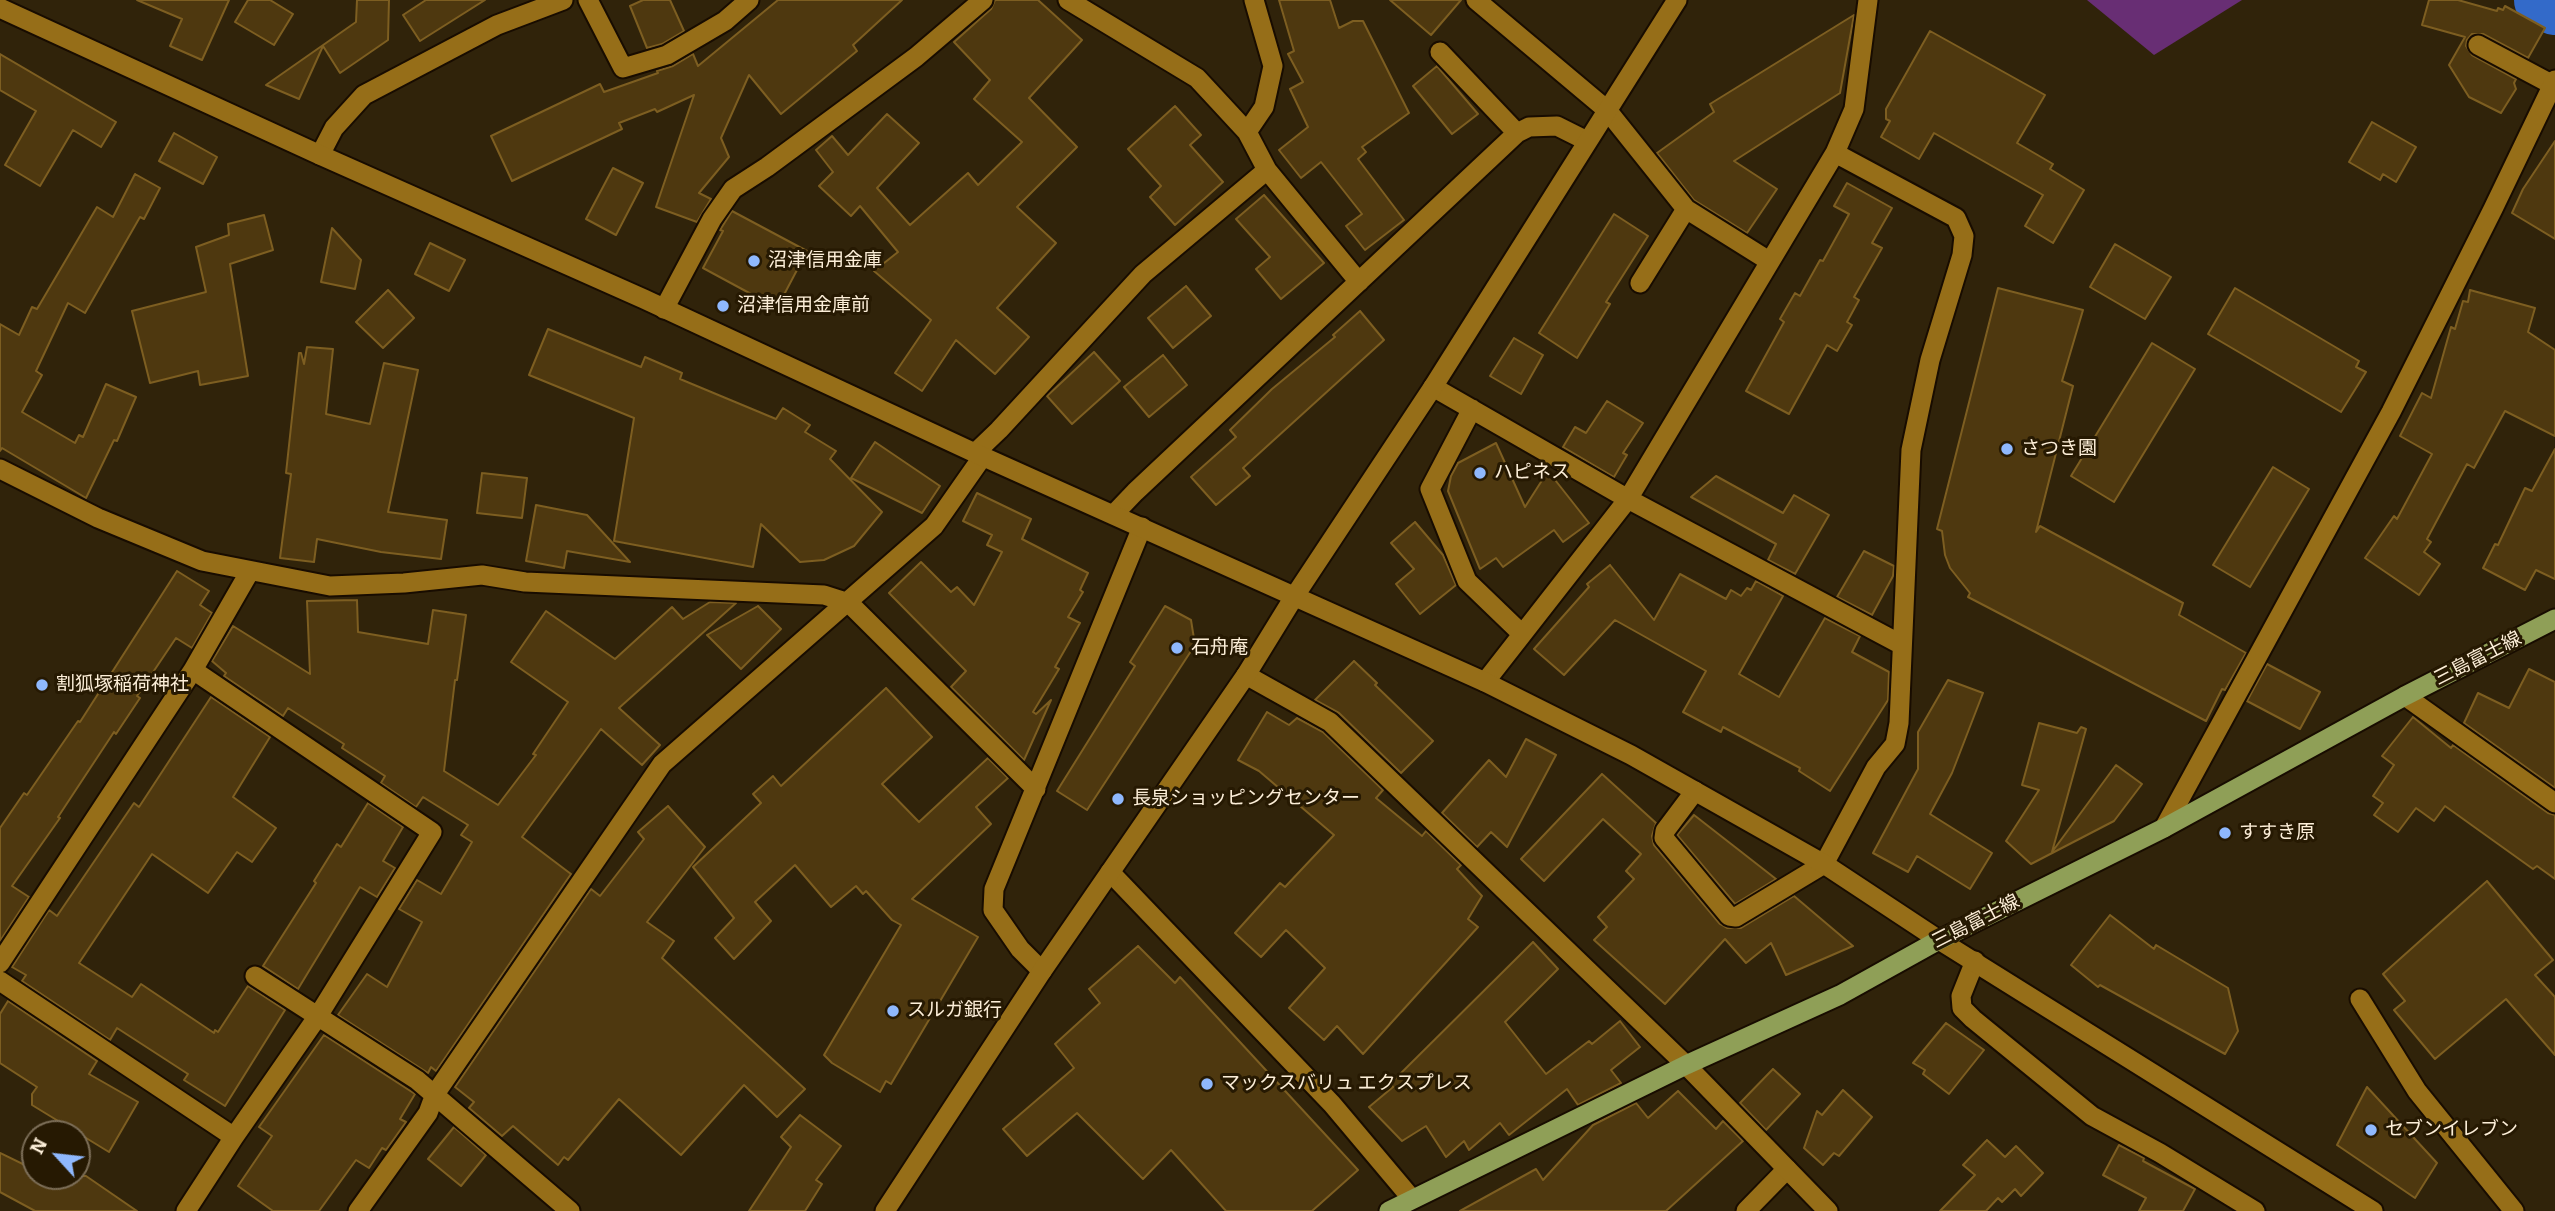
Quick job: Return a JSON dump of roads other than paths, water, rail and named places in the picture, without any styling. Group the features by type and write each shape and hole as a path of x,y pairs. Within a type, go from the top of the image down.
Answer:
{"main road":[{"name":"三島富士線","path":"1390,1211 1686,1065 1840,995 1939,940 2164,828 2405,696 2555,619"}],"street":[{"path":"320,155 334,128 364,95 497,25 563,0"},
{"path":"588,0 623,68 667,55 725,21 749,0"},
{"path":"664,309 712,219 733,189 916,57 983,0"},
{"path":"1068,0 1197,78 1247,132 1267,170 1359,282"},
{"path":"1247,132 1264,107 1273,66 1254,0"},
{"path":"1476,0 1607,110 1686,209 1769,261"},
{"path":"885,1211 1042,971 1247,675 1294,597 1433,387 1677,0"},
{"path":"1485,682 1628,499 1835,153 1854,108 1868,0"},
{"path":"0,8 979,455 1485,682 1631,755 1824,864 1939,940 2373,1211"},
{"path":"2164,828 2391,412 2554,82 2478,46"},
{"path":"1440,52 1517,133"},
{"path":"1114,514 1517,133 1529,127 1557,126 1587,141"},
{"path":"1695,791 1665,831 1664,838 1730,916 1736,917 1824,864 1871,777 1895,744 1899,723 1912,450 1930,360 1962,255 1964,236 1956,218 1835,153"},
{"path":"358,1211 428,1113 435,1094 662,765 934,526 979,455 999,430 1143,274 1267,170"},
{"path":"1640,282 1686,209"},
{"path":"1433,387 1628,499 1902,645"},
{"path":"1472,409 1430,489 1467,581 1522,634"},
{"path":"0,469 98,518 202,561 330,586 404,583 482,575 525,582 824,595 849,603 1036,789"},
{"path":"1042,971 1020,949 993,910 994,889 1142,527"},
{"path":"0,963 193,670 250,571"},
{"path":"186,1211 318,1016 432,832 193,670"},
{"path":"1247,675 1329,722 1686,1065 1828,1211"},
{"path":"2405,696 2555,803"},
{"path":"1110,872 1332,1104 1412,1199"},
{"path":"1975,961 1961,996 1962,1008 1973,1019 2092,1116 2160,1153 2255,1211"},
{"path":"255,976 417,1080 570,1211"},
{"path":"0,981 234,1137"},
{"path":"2360,999 2417,1091 2514,1211"},
{"path":"1746,1211 1787,1170"}],"waterway":[{"path":"2543,0 2555,6"}],"place":[{"name":"沼津信用金庫","path":"754,261"},
{"name":"沼津信用金庫前","path":"723,306"},
{"name":"さつき園","path":"2007,449"},
{"name":"ハピネス","path":"1480,473"},
{"name":"石舟庵","path":"1177,648"},
{"name":"割狐塚稲荷神社","path":"42,685"},
{"name":"長泉ショッピングセンター","path":"1118,799"},
{"name":"すすき原","path":"2225,833"},
{"name":"スルガ銀行","path":"893,1011"},
{"name":"マックスバリュ エクスプレス","path":"1207,1084"},
{"name":"セブンイレブン","path":"2371,1130"}]}
